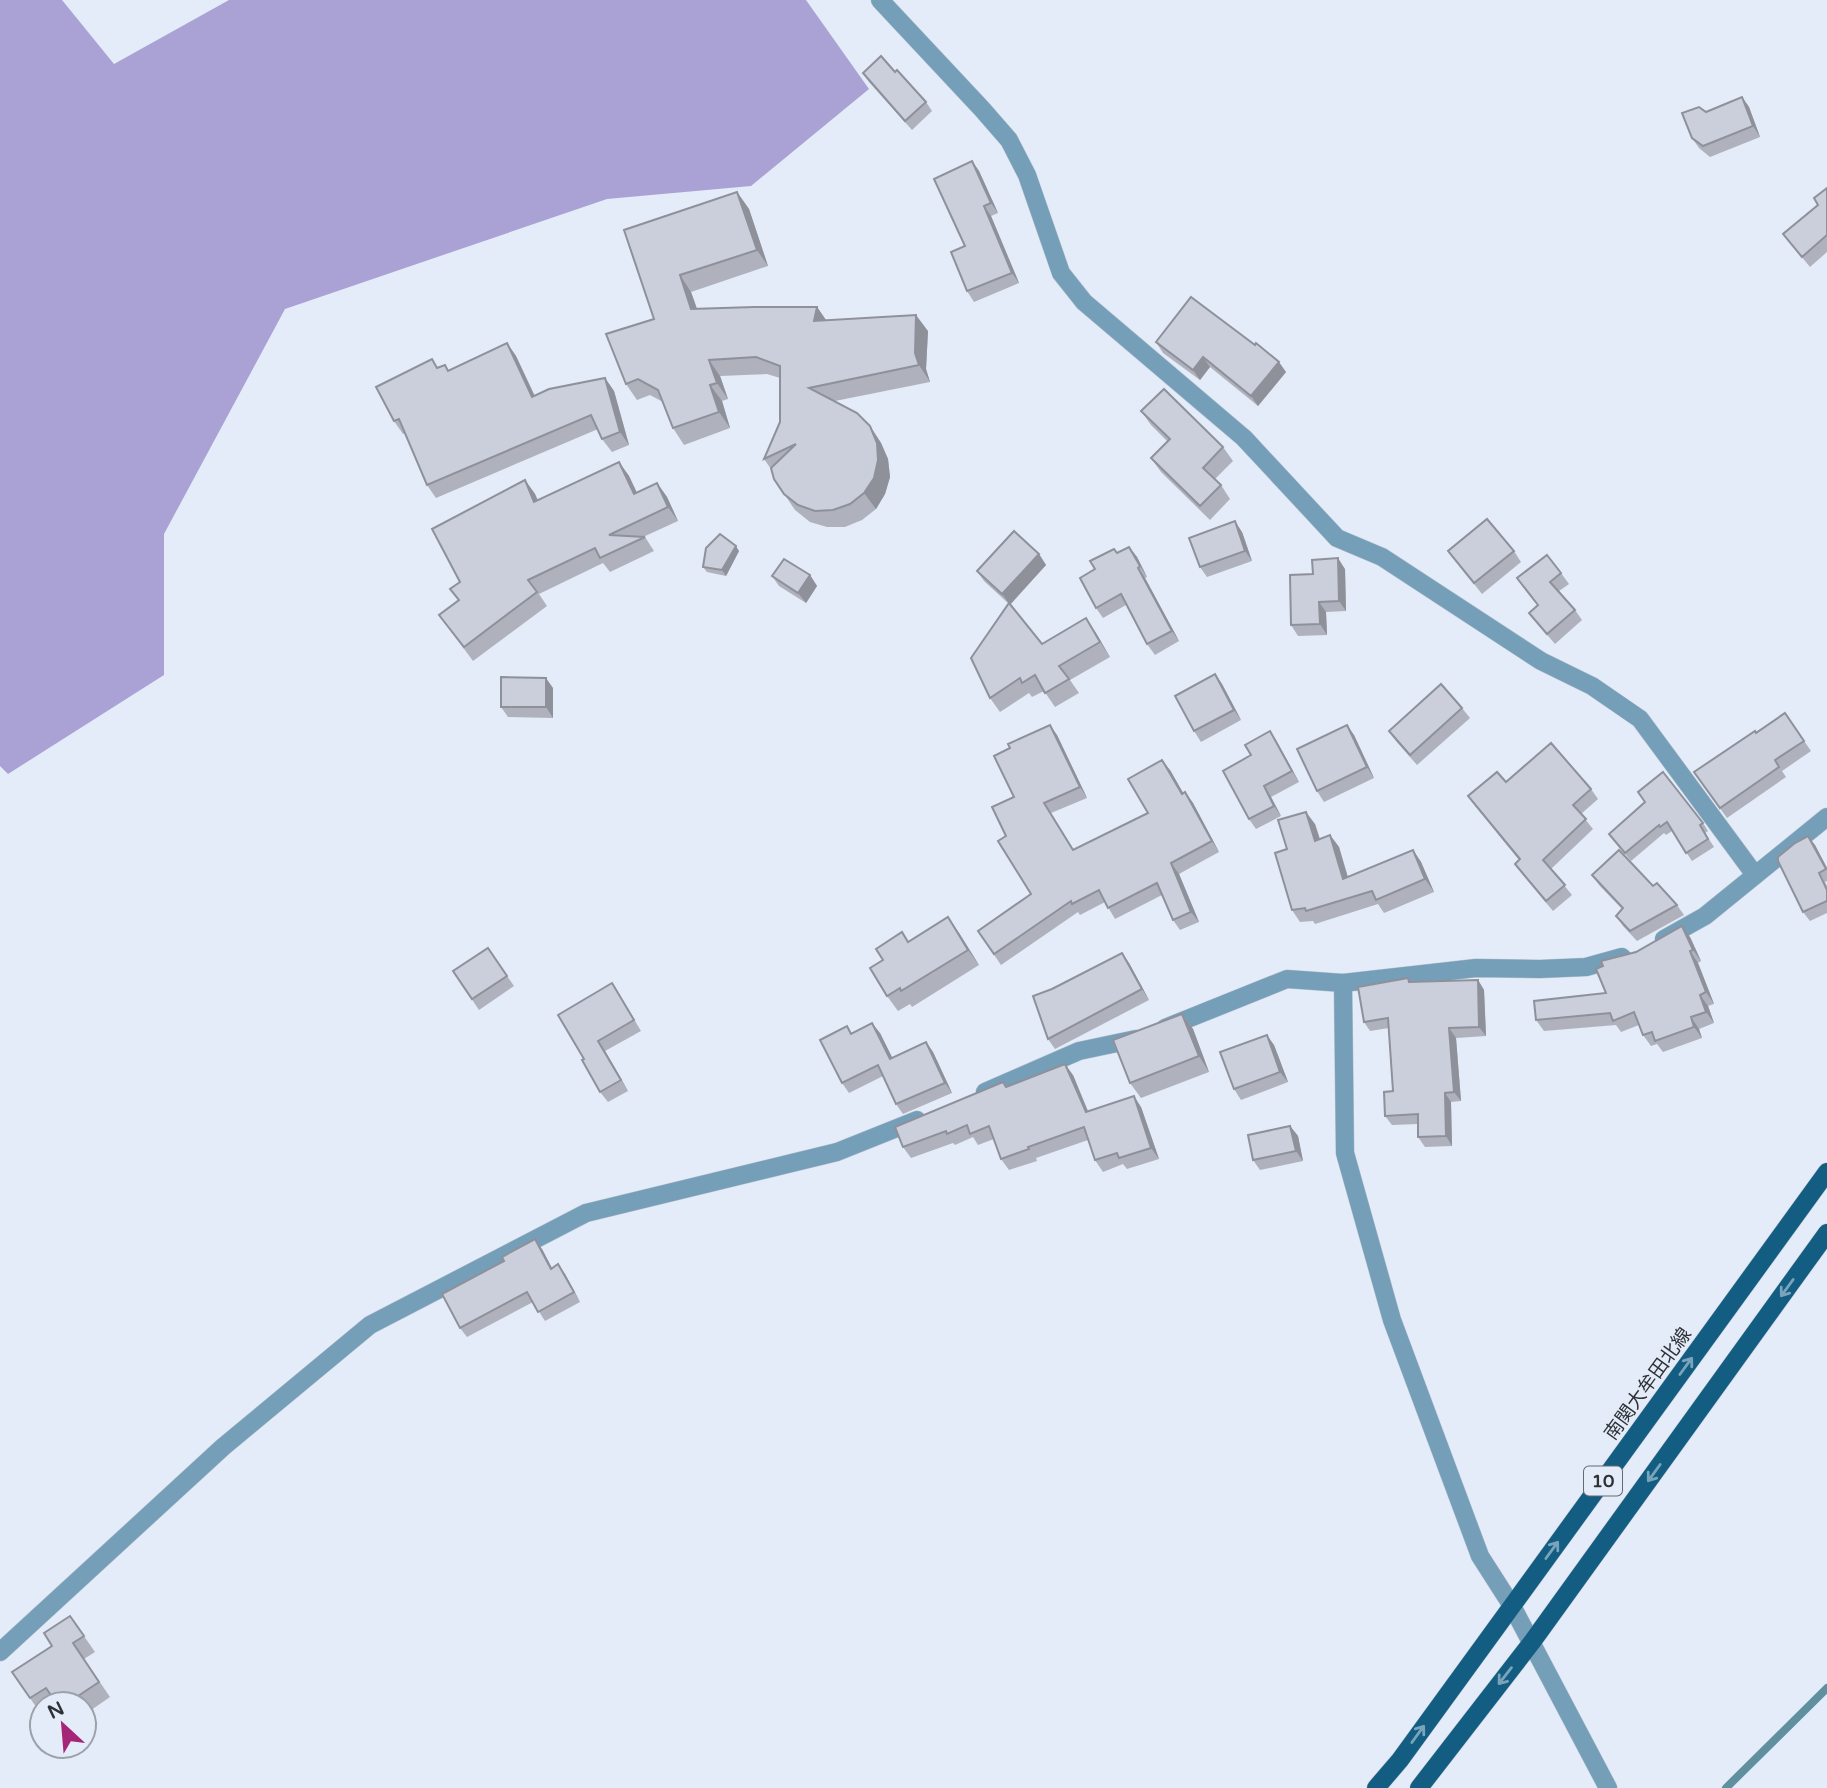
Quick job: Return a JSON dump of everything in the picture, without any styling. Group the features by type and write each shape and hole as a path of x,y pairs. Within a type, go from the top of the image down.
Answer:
{"main road":[{"name":"南関大牟田北線","path":"1376,1788 1512,1606 1827,1172"},
{"name":"10","path":"1419,1788 1532,1643 1827,1233"}],"street":[{"path":"880,0 1009,140 1027,175 1061,272 1084,302 1244,438 1337,538 1382,557 1541,661 1592,686 1640,719 1755,875"},
{"path":"968,1099 1080,1051 1135,1040 1287,979 1343,983 1476,968 1539,970 1586,967 1644,950 1705,916 1827,817"},
{"path":"1343,983 1345,1153 1392,1320 1480,1556 1512,1606 1608,1788"},
{"path":"0,1652 223,1447 370,1325 586,1213 837,1152 931,1115"}],"shaded area":[{"path":"0,0 62,0 114,64 229,0 806,0 869,89 751,186 607,199 285,309 164,534 164,675 8,774 0,766"}],"building":[{"path":"881,56 926,102 905,121 863,73"},
{"path":"1742,97 1753,126 1703,146 1692,138 1682,113 1699,107 1706,112"},
{"path":"972,161 991,203 984,206 1012,273 967,291 951,252 965,246 934,179"},
{"path":"1827,188 1827,235 1802,257 1783,234 1818,205 1814,198"},
{"path":"737,192 757,250 680,275 691,309 817,307 814,321 916,315 915,353 919,365 809,388 857,413 870,426 877,443 878,460 874,478 864,493 850,504 833,510 815,511 798,505 784,494 774,479 771,468 796,444 764,459 780,422 780,366 756,357 709,360 717,383 710,385 719,412 673,428 658,390 638,379 626,384 606,334 654,319 624,230"},
{"path":"1191,297 1279,362 1251,396 1203,357 1193,370 1156,342"},
{"path":"507,343 532,397 549,389 605,378 620,432 602,439 591,415 427,485 399,419 394,421 376,387 432,359 437,368 445,365 448,371"},
{"path":"1164,389 1223,447 1203,468 1221,485 1200,506 1151,458 1170,439 1141,411"},
{"path":"619,462 634,494 657,483 668,507 609,535 645,537 600,558 595,548 528,580 537,592 464,647 439,615 459,600 450,589 460,582 432,529 525,480 534,502"},
{"path":"1487,519 1514,551 1474,583 1448,551"},
{"path":"1235,521 1245,551 1200,567 1189,538"},
{"path":"1014,531 1039,554 1002,594 977,571"},
{"path":"720,534 736,546 722,570 703,567 706,548"},
{"path":"1129,547 1172,631 1147,644 1121,594 1096,608 1080,578 1095,569 1090,561 1114,549 1117,553"},
{"path":"1547,555 1561,573 1550,582 1575,610 1547,634 1529,613 1538,605 1517,578"},
{"path":"1338,558 1339,601 1319,602 1320,624 1291,625 1290,575 1313,574 1312,560"},
{"path":"784,559 810,575 798,593 772,576"},
{"path":"1009,603 1042,644 1086,618 1100,642 1059,666 1069,679 1045,693 1035,675 1022,683 1020,678 990,698 971,658"},
{"path":"1215,674 1234,710 1194,731 1175,696"},
{"path":"501,677 546,678 546,707 501,707"},
{"path":"1441,684 1462,708 1410,755 1389,731"},
{"path":"1785,713 1804,741 1775,760 1779,767 1720,808 1694,772"},
{"path":"1050,725 1080,787 1044,803 1073,850 1148,813 1128,779 1162,760 1182,794 1185,792 1212,841 1171,863 1191,912 1173,920 1157,883 1108,908 1099,890 1072,904 1071,901 994,954 978,931 1031,894 998,841 1006,836 992,807 1014,797 994,756 1010,748 1008,744"},
{"path":"1347,725 1367,767 1317,791 1297,749"},
{"path":"1270,731 1292,771 1264,786 1274,806 1249,819 1223,771 1251,755 1245,745"},
{"path":"1551,743 1591,789 1573,805 1586,819 1543,860 1565,885 1546,901 1515,864 1520,859 1468,796 1497,772 1506,782"},
{"path":"1663,772 1703,823 1700,825 1708,839 1686,853 1667,822 1660,827 1659,825 1625,853 1609,834 1645,802 1638,792"},
{"path":"1306,812 1315,841 1330,835 1343,879 1413,850 1425,879 1376,900 1372,891 1306,911 1305,908 1292,910 1275,853 1287,849 1278,820"},
{"path":"1808,836 1826,869 1819,873 1827,890 1827,901 1803,912 1778,857"},
{"path":"1619,850 1653,886 1657,883 1677,905 1630,931 1616,916 1623,908 1592,875"},
{"path":"948,917 968,950 901,991 900,988 887,996 870,968 883,960 876,949 902,932 908,942"},
{"path":"1682,926 1693,950 1690,951 1706,992 1700,995 1706,1012 1691,1017 1694,1027 1655,1041 1652,1032 1643,1035 1634,1012 1613,1021 1610,1013 1536,1020 1534,1001 1606,993 1596,969 1603,966 1601,961 1636,952"},
{"path":"488,948 507,976 472,999 453,971"},
{"path":"1122,953 1142,989 1048,1039 1033,996"},
{"path":"1408,978 1409,982 1478,980 1479,1027 1449,1028 1454,1092 1445,1093 1446,1136 1418,1137 1418,1114 1385,1116 1384,1092 1393,1091 1388,1018 1364,1022 1358,987"},
{"path":"612,983 634,1020 598,1041 621,1080 600,1092 558,1015"},
{"path":"1182,1014 1199,1056 1130,1083 1113,1040"},
{"path":"872,1023 890,1059 926,1042 945,1083 896,1104 878,1065 842,1083 820,1040 847,1026 851,1034"},
{"path":"1267,1035 1280,1072 1234,1089 1220,1052"},
{"path":"1065,1064 1086,1112 1134,1096 1151,1148 1119,1158 1117,1153 1095,1160 1084,1127 1001,1159 989,1126 970,1134 967,1125 903,1147 895,1127 1003,1082 1006,1087"},
{"path":"1290,1126 1296,1151 1253,1160 1248,1135"},
{"path":"535,1239 551,1269 558,1264 574,1292 538,1312 527,1292 460,1328 442,1294 504,1261 502,1257"},
{"path":"70,1616 84,1636 73,1643 99,1682 87,1690 46,1688 28,1690 28,1695 12,1672 52,1646 44,1633"}],"waterway":[{"path":"1726,1788 1827,1688"}]}
